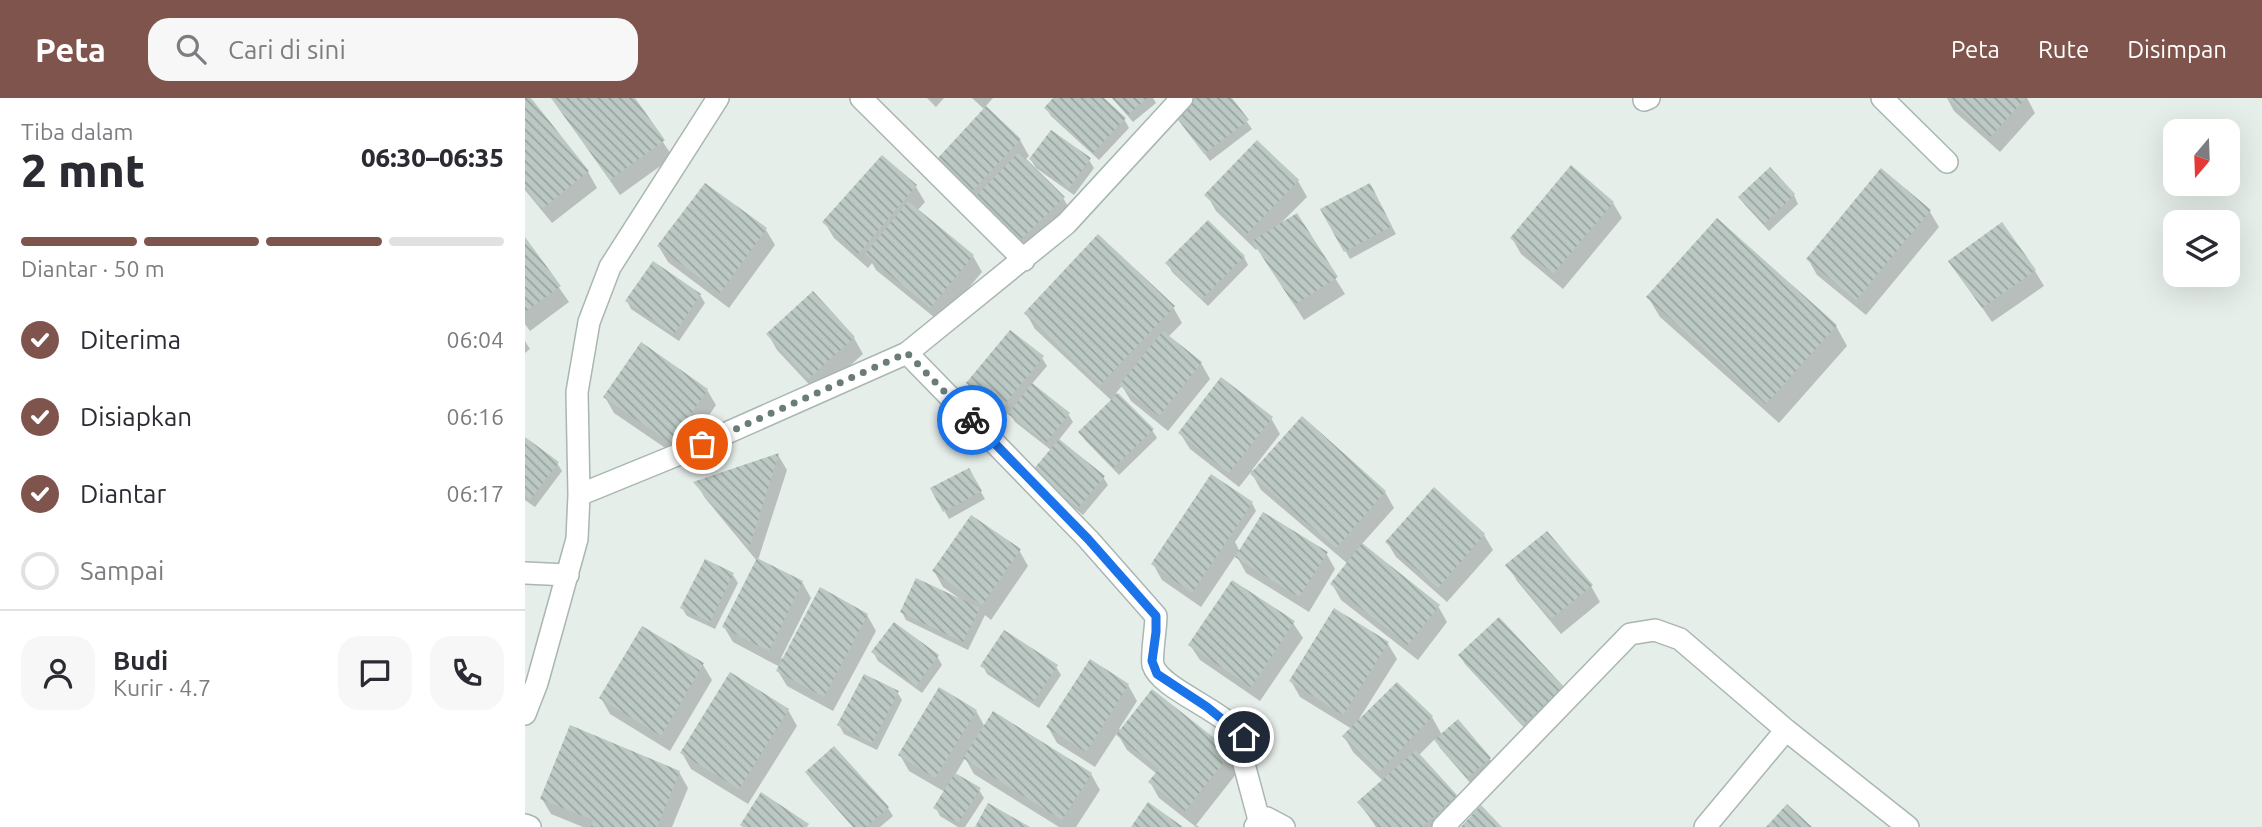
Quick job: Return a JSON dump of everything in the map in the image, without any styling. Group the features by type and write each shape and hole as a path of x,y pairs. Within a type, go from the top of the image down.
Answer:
{"street":[{"path":"525,714 537,683 577,539 577,392 589,322 610,267 718,98"},
{"path":"861,98 1024,260"},
{"path":"579,495 677,455 907,353 1066,224 1182,98"},
{"path":"1882,98 1947,162"},
{"path":"907,353 1088,539 1156,616 1152,661 1157,674 1207,707 1244,737 1248,744 1244,764 1257,823 1267,818 1284,827"},
{"path":"525,573 568,575"},
{"path":"1443,827 1630,634 1655,630 1680,639 1786,730 1908,827"},
{"path":"1705,827 1786,730"},
{"path":"525,825 530,827"}],"building":[{"path":"525,98 531,98 589,171 542,209 525,187"},
{"path":"551,98 635,98 665,140 610,180"},
{"path":"1053,98 1104,98 1126,118 1093,153 1044,108"},
{"path":"1112,98 1147,98 1128,115"},
{"path":"1193,98 1232,98 1249,120 1204,154 1173,113"},
{"path":"1947,98 2026,98 1990,137"},
{"path":"986,106 1021,139 972,191 937,159"},
{"path":"1051,130 1091,158 1069,188 1029,159"},
{"path":"1257,140 1299,180 1246,235 1204,195"},
{"path":"1019,152 1065,197 1018,242 974,198"},
{"path":"882,155 917,185 858,254 822,222"},
{"path":"1571,165 1614,202 1553,274 1510,238"},
{"path":"1770,167 1795,194 1764,224 1738,197"},
{"path":"1881,168 1931,210 1856,300 1806,259"},
{"path":"705,183 767,228 720,293 657,246"},
{"path":"1370,183 1392,226 1344,252 1320,209"},
{"path":"908,201 974,255 930,308 865,254"},
{"path":"1297,213 1338,277 1294,305 1252,241"},
{"path":"1717,218 1837,325 1766,404 1646,297"},
{"path":"1208,220 1245,256 1202,299 1165,263"},
{"path":"2002,222 2036,270 1982,308 1948,261"},
{"path":"1098,234 1175,306 1100,385 1024,313"},
{"path":"525,237 561,286 525,312"},
{"path":"653,261 701,294 674,334 625,301"},
{"path":"813,291 855,337 808,379 766,334"},
{"path":"1010,330 1044,356 1000,410 966,383"},
{"path":"1163,331 1202,362 1159,416 1119,385"},
{"path":"641,342 708,389 671,443 603,397"},
{"path":"1221,377 1273,417 1229,473 1178,433"},
{"path":"1032,383 1070,413 1046,443 1008,414"},
{"path":"1118,393 1154,429 1113,468 1078,432"},
{"path":"1302,416 1386,491 1336,548 1250,474"},
{"path":"525,437 559,462 530,500 525,496"},
{"path":"1059,439 1105,476 1078,508 1032,471"},
{"path":"779,453 749,548 693,482"},
{"path":"969,468 982,491 943,512 930,488"},
{"path":"1211,474 1253,502 1192,593 1151,564"},
{"path":"1434,487 1485,534 1438,588 1385,542"},
{"path":"1263,512 1328,552 1299,597 1235,557"},
{"path":"971,515 1021,549 982,605 932,571"},
{"path":"1547,531 1593,585 1551,619 1505,565"},
{"path":"1362,543 1440,605 1408,645 1330,584"},
{"path":"757,558 803,581 769,651 722,627"},
{"path":"705,559 734,573 710,622 680,608"},
{"path":"916,578 980,608 963,642 900,612"},
{"path":"1232,580 1295,621 1251,687 1188,645"},
{"path":"820,587 868,614 824,697 776,671"},
{"path":"1334,608 1389,642 1343,715 1289,681"},
{"path":"1499,617 1564,687 1523,725 1458,655"},
{"path":"894,622 939,655 916,686 871,652"},
{"path":"642,626 704,663 661,736 599,698"},
{"path":"1004,630 1058,665 1034,701 980,666"},
{"path":"1090,659 1129,684 1086,752 1046,727"},
{"path":"730,672 789,709 739,789 680,753"},
{"path":"864,674 899,691 872,743 837,725"},
{"path":"1397,682 1433,716 1379,772 1342,736"},
{"path":"939,687 977,710 935,778 898,755"},
{"path":"1152,689 1232,752 1185,811 1148,782 1159,769 1116,735"},
{"path":"993,711 1092,773 1062,820 963,758"},
{"path":"1458,719 1491,758 1467,778 1434,740"},
{"path":"570,725 680,771 657,827 591,827 593,820 540,799"},
{"path":"834,746 889,807 866,827 853,827 805,772"},
{"path":"1416,750 1457,795 1422,827 1379,827 1357,802"},
{"path":"955,773 981,788 958,823 933,808"},
{"path":"761,792 809,824 807,827 740,825"},
{"path":"1148,802 1183,827 1131,827"},
{"path":"988,803 1030,827 975,827"},
{"path":"1787,804 1812,827 1766,827"},
{"path":"1481,805 1502,827 1461,827"}],"way so far":[{"path":"702,444 907,353 972,420"}],"route":[{"path":"972,420 1088,539 1156,616 1152,661 1157,674 1207,707 1244,737"}]}
